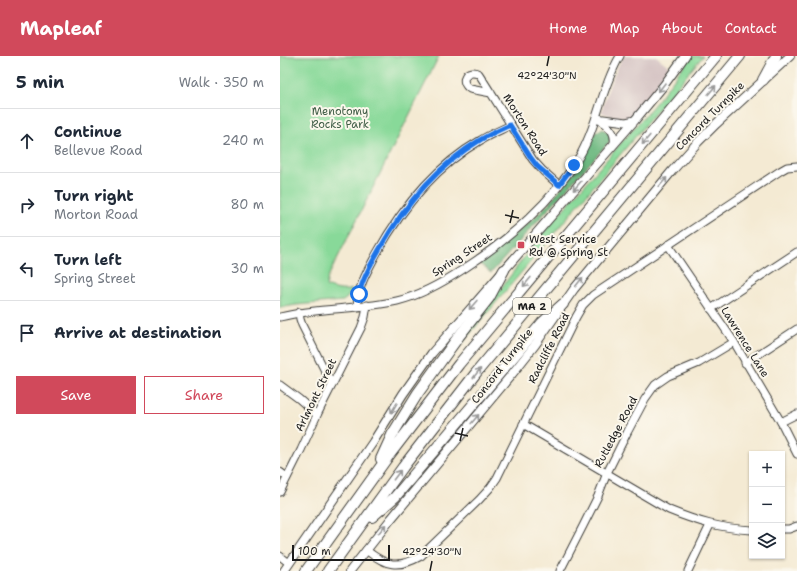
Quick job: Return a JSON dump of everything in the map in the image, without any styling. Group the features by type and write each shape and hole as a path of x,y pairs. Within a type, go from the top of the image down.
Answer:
{"highway":[{"name":"MA 2","path":"306,571 372,478 474,346 716,56"},
{"name":"Concord Turnpike","path":"328,571 417,448 476,373 740,56"},
{"path":"763,80 776,56"},
{"path":"372,478 392,435 413,400 489,298 504,270"},
{"path":"357,531 395,497 542,323 563,304"}],"main road":[{"path":"284,571 373,442 424,363 635,120 685,56"},
{"name":"Concord Turnpike","path":"350,571 399,509 512,374 535,345 586,274 689,151 790,56"}],"street":[{"name":"Spring Street","path":"280,316 299,312 387,303 407,298 452,277 486,254 512,234 540,207 572,169 589,138 606,84 619,56"},
{"name":"Morton Road","path":"491,93 531,158 537,166 559,185"},
{"path":"596,118 626,122 635,120"},
{"path":"596,118 612,130 614,144"},
{"path":"357,306 360,290 366,273 390,230 413,199 441,170 462,152 480,140 510,125"},
{"name":"Radcliffe Road","path":"366,550 379,560 391,564 406,563 421,556 490,488 500,472 576,317 586,301 784,169 791,166 796,166"},
{"name":"Lawrence Lane","path":"668,245 734,342 781,422 797,454"},
{"path":"711,309 797,252"},
{"name":"Arlmont Street","path":"280,492 302,450 317,415 362,325 367,305"},
{"path":"299,312 302,325 332,385"},
{"path":"745,363 797,329"},
{"name":"Rutledge Road","path":"560,571 595,502 607,473 645,399 655,385 668,376 699,363 734,342"},
{"path":"280,385 317,415"},
{"path":"781,422 797,414"},
{"path":"524,424 669,510 690,519 710,525 749,530"},
{"path":"280,472 287,477"},
{"path":"688,571 710,525"},
{"path":"785,529 797,526"},
{"path":"280,556 289,563"}],"shaded area":[{"path":"624,56 656,56 671,68 642,106 629,119 615,118 601,112 610,84"}],"green space":[{"name":"Menotomy Rocks Park","path":"280,56 439,56 328,277 326,286 342,290 352,289 348,297 343,301 296,305 280,308"},
{"path":"691,56 703,56 443,366 540,236 658,100"},
{"path":"602,129 609,133 610,141 491,273 479,263 533,219 549,203 577,169 596,132"}],"place":[{"name":"West Service Rd @ Spring St","path":"521,245"}],"route":[{"path":"359,294 368,269 390,230 401,215 441,170 462,152 480,140 510,125 537,166 559,185 574,165"}]}
